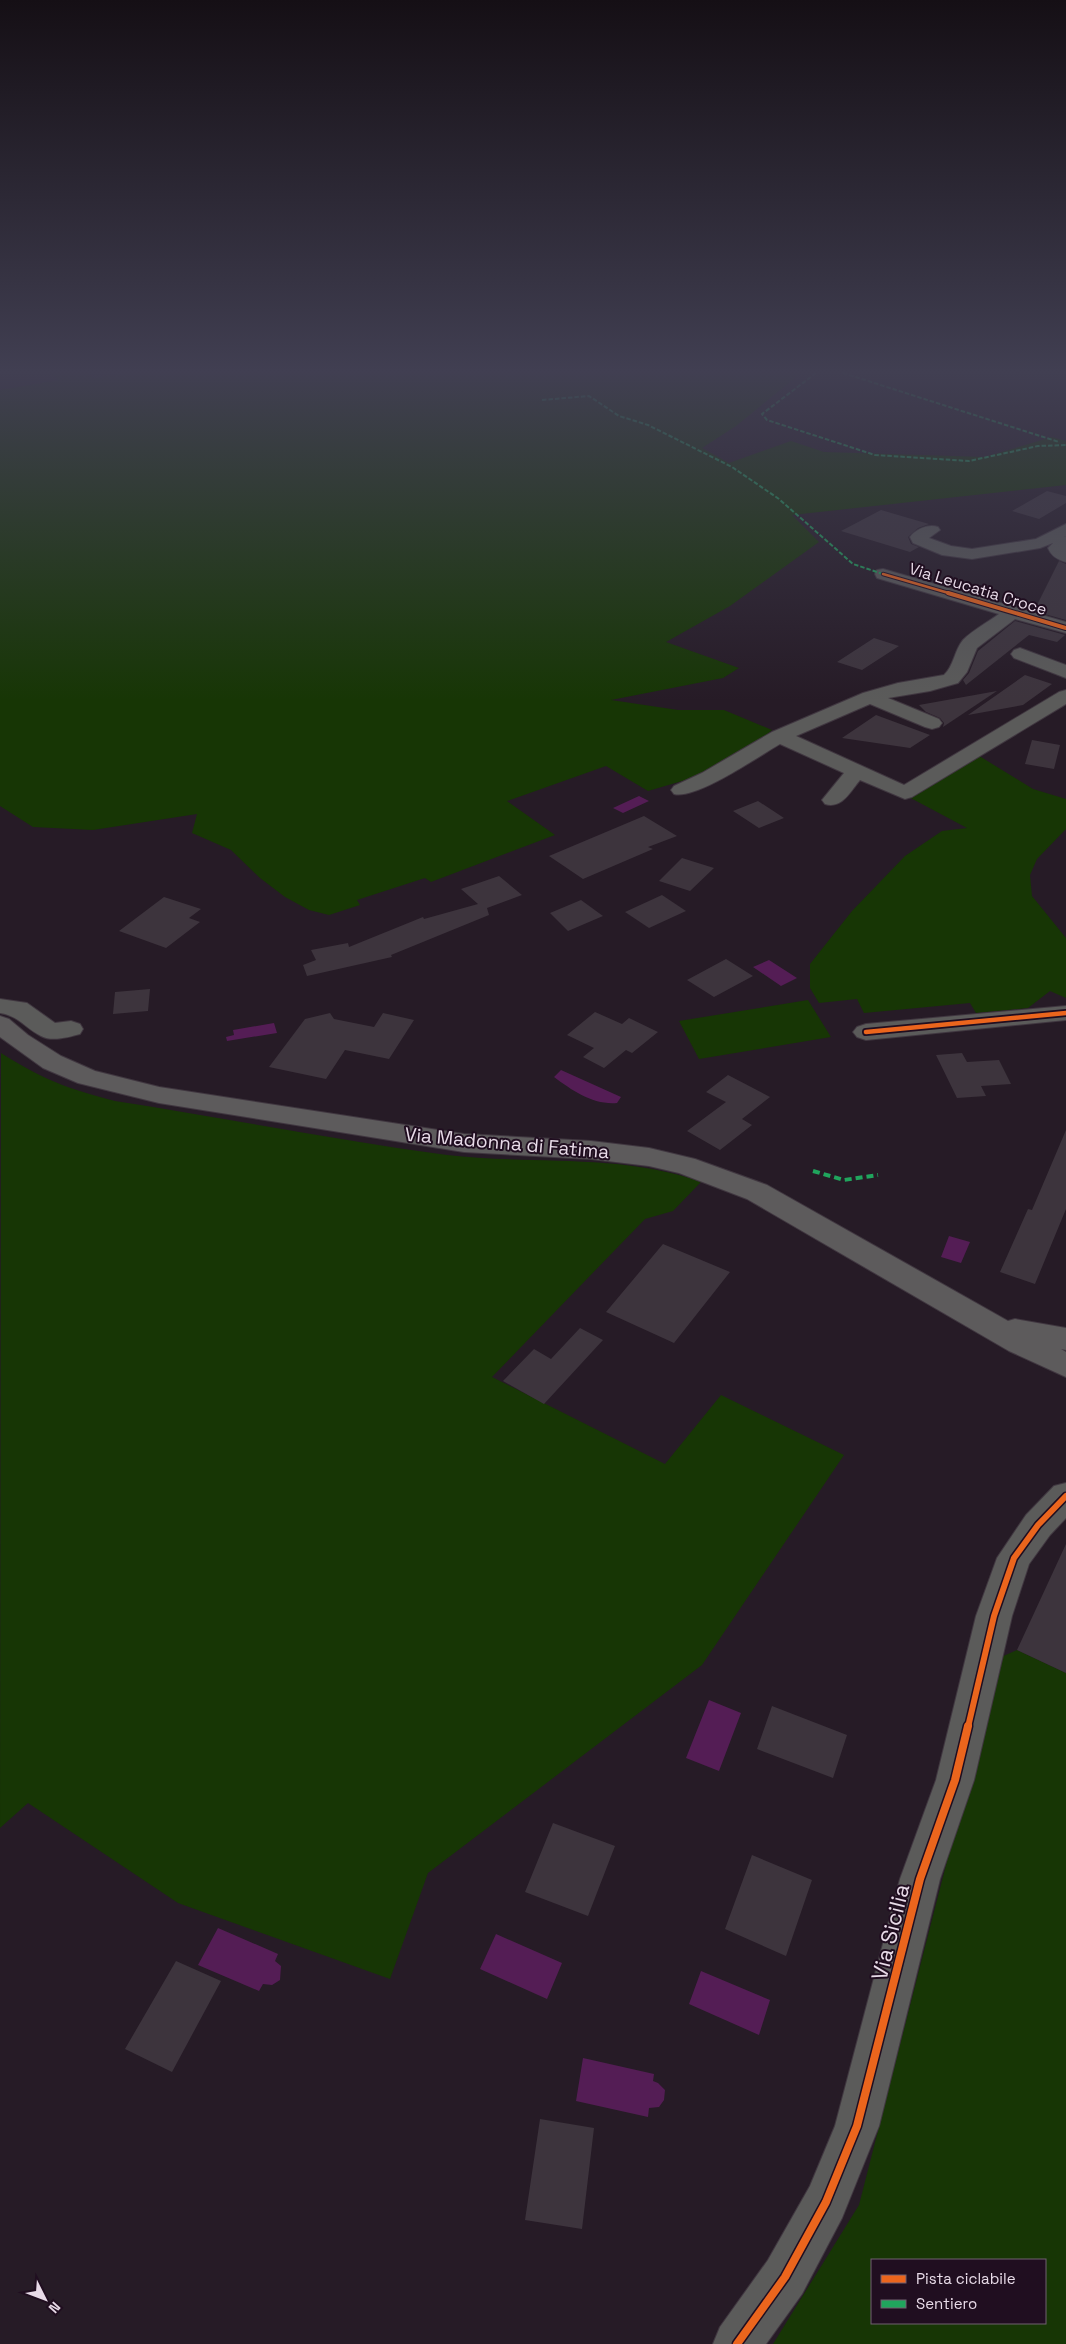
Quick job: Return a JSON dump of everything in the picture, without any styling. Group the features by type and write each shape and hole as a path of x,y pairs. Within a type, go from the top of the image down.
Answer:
{"main road":[{"name":"Via Madonna di Fatima","path":"0,1024 19,1040 52,1062 87,1077 159,1095 464,1143 591,1150 649,1157 685,1165 757,1192 994,1326"},
{"path":"994,1326 1066,1340"},
{"path":"994,1326 1020,1343 1066,1365"}],"street":[{"path":"932,530 918,537 919,540 948,550 972,554 1040,543 1066,529"},
{"path":"1066,541 1056,548 1057,551 1066,557"},
{"name":"Via Leucatia Croce","path":"882,574 1066,628"},
{"path":"682,790 709,777 779,736 870,697 898,689 930,685 951,679 958,672 968,647 1012,613"},
{"path":"1020,654 1066,672"},
{"path":"779,736 905,793 1066,696"},
{"path":"870,697 932,723"},
{"path":"832,800 857,771"},
{"path":"0,1006 18,1008 50,1031 71,1029"},
{"path":"866,1032 1066,1013"},
{"name":"Via Sicilia","path":"738,2344 785,2277 826,2202 857,2126 920,1879 955,1780 994,1616 1014,1558 1038,1525 1066,1496"}],"green space":[{"path":"0,482 1066,482 1066,485 792,515 819,542 730,606 666,642 739,668 723,678 611,700 678,710 724,710 772,730 706,774 648,791 606,766 507,801 555,835 431,882 425,878 357,900 360,905 329,915 309,910 285,897 260,878 231,850 192,833 197,814 93,830 33,827 0,806"},
{"path":"976,754 1033,789 1066,799 1066,829 1037,859 1030,875 1032,896 1066,938 1066,998 1050,991 1028,1008 976,1013 970,1003 864,1013 857,999 819,1003 810,988 810,964 852,911 905,856 942,831 967,828 905,795"},
{"path":"808,1000 831,1037 699,1059 679,1021"},
{"path":"1,1053 30,1070 56,1082 115,1101 447,1155 608,1163 671,1173 701,1182 673,1211 645,1219 492,1377 665,1464 721,1395 844,1455 702,1665 428,1873 390,1979 178,1903 28,1803 0,1828"},
{"path":"1017,1650 1066,1673 1066,2344 773,2344 859,2205 999,1658"}],"shaded area":[{"path":"639,796 649,801 623,813 613,808"},
{"path":"769,960 797,978 781,986 753,967"},
{"path":"274,1023 277,1033 227,1041 226,1037 234,1035 233,1030"},
{"path":"561,1070 621,1097 617,1103 608,1103 584,1096 554,1077"},
{"path":"949,1236 970,1242 961,1263 941,1257"},
{"path":"709,1700 741,1713 719,1771 686,1758"},
{"path":"218,1928 278,1954 275,1961 281,1966 280,1980 272,1985 263,1984 259,1991 198,1965"},
{"path":"496,1934 562,1963 547,1999 480,1969"},
{"path":"701,1971 770,2000 759,2035 689,2004"},
{"path":"583,2058 654,2074 653,2081 665,2090 664,2100 659,2107 649,2108 648,2117 576,2101"}],"building":[{"path":"1047,491 1066,496 1066,503 1039,519 1012,511"},
{"path":"881,510 929,524 918,528 908,537 911,544 919,547 910,552 841,531"},
{"path":"1059,561 1066,564 1066,620 1034,611"},
{"path":"1015,621 1065,635 1057,642 1029,635 966,685 963,680 969,673 978,651"},
{"path":"874,638 899,646 862,670 837,662"},
{"path":"1025,675 1052,684 1023,705 968,715"},
{"path":"997,691 943,727 944,723 940,718 926,712 919,705"},
{"path":"876,715 930,735 910,748 842,738"},
{"path":"1032,740 1060,745 1054,769 1025,764"},
{"path":"758,801 784,818 759,828 733,811"},
{"path":"644,816 677,836 648,847 653,849 583,879 549,856"},
{"path":"682,858 714,868 690,891 659,881"},
{"path":"499,876 522,895 487,908 489,915 391,955 392,957 307,976 303,965 316,960 311,950 348,943 349,947 423,917 424,919 478,904 461,889"},
{"path":"662,895 686,911 649,928 625,912"},
{"path":"164,897 201,909 189,918 200,922 166,948 119,931"},
{"path":"581,900 603,916 568,931 550,913"},
{"path":"726,959 753,976 714,997 687,980"},
{"path":"150,989 148,1011 113,1014 115,992"},
{"path":"595,1012 622,1024 629,1018 658,1032 632,1053 626,1050 604,1068 583,1057 594,1048 567,1035"},
{"path":"330,1013 334,1019 374,1027 383,1013 414,1020 389,1059 345,1050 326,1079 269,1067 305,1019"},
{"path":"962,1053 967,1062 999,1060 1011,1084 981,1086 986,1096 957,1098 936,1055"},
{"path":"728,1075 770,1097 742,1119 752,1125 720,1150 687,1131 726,1102 706,1092"},
{"path":"1066,1130 1066,1209 1035,1284 1000,1272 1028,1209 1032,1210"},
{"path":"663,1244 730,1272 674,1343 606,1312"},
{"path":"580,1328 603,1340 544,1404 503,1381 534,1349 551,1359"},
{"path":"1066,1544 1066,1673 1017,1650"},
{"path":"772,1706 847,1735 833,1778 757,1749"},
{"path":"553,1823 615,1846 588,1916 525,1892"},
{"path":"752,1855 812,1880 786,1956 725,1929"},
{"path":"176,1961 221,1981 172,2072 125,2049"},
{"path":"540,2119 594,2128 582,2229 525,2220"}],"marked path":[{"path":"755,482 779,499 853,564 883,574"},
{"path":"813,1171 844,1180 878,1175"}],"cycle path":[{"path":"883,574 1066,628"},
{"path":"866,1032 1066,1013"},
{"path":"737,2344 785,2277 826,2202 857,2126 920,1879 955,1780 994,1616 1014,1558 1038,1525 1066,1496"}]}
